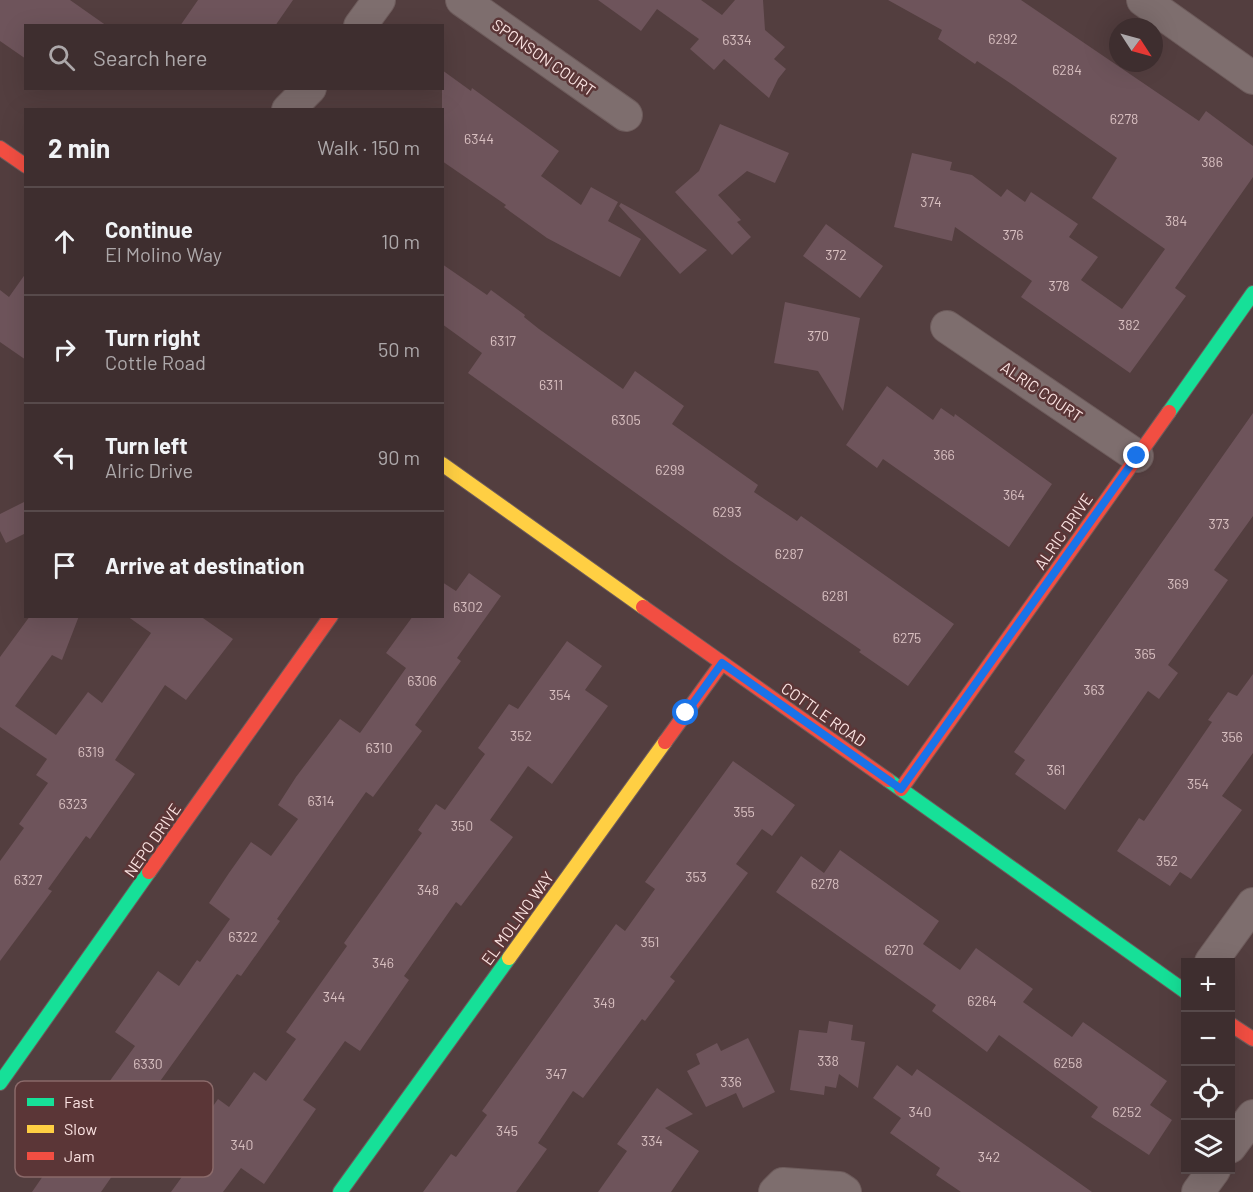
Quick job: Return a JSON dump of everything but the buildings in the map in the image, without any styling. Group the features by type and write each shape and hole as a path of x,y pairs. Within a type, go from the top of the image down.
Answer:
{"street":[{"path":"361,24 379,0"},
{"name":"SPONSON COURT","path":"462,0 626,115"},
{"path":"1143,0 1253,78"},
{"path":"290,108 308,90"},
{"path":"0,147 24,165"},
{"name":"ALRIC DRIVE","path":"901,789 1253,293"},
{"name":"ALRIC COURT","path":"947,327 1137,456"},
{"name":"COTTLE ROAD","path":"444,465 1181,989"},
{"name":"NEPO DRIVE","path":"0,1083 330,618"},
{"name":"EL MOLINO WAY","path":"340,1192 722,663"},
{"path":"1215,958 1253,904"},
{"path":"1235,1026 1253,1039"},
{"path":"1235,1140 1253,1116"},
{"path":"1198,1192 1211,1174"},
{"path":"775,1192 783,1184 838,1188 845,1192"}],"traffic: fast":[{"path":"1169,412 1253,293"},
{"path":"888,780 1181,988"},
{"path":"0,1083 149,872"},
{"path":"340,1192 509,958"}],"traffic: slow":[{"path":"444,465 643,607"},
{"path":"509,958 665,742"}],"traffic: jam":[{"path":"0,148 24,165"},
{"path":"901,789 1169,412"},
{"path":"643,607 888,780"},
{"path":"149,872 330,618"},
{"path":"665,742 722,663"},
{"path":"1235,1027 1253,1039"}],"route":[{"path":"686,713 722,663 901,789 1137,456"}]}
